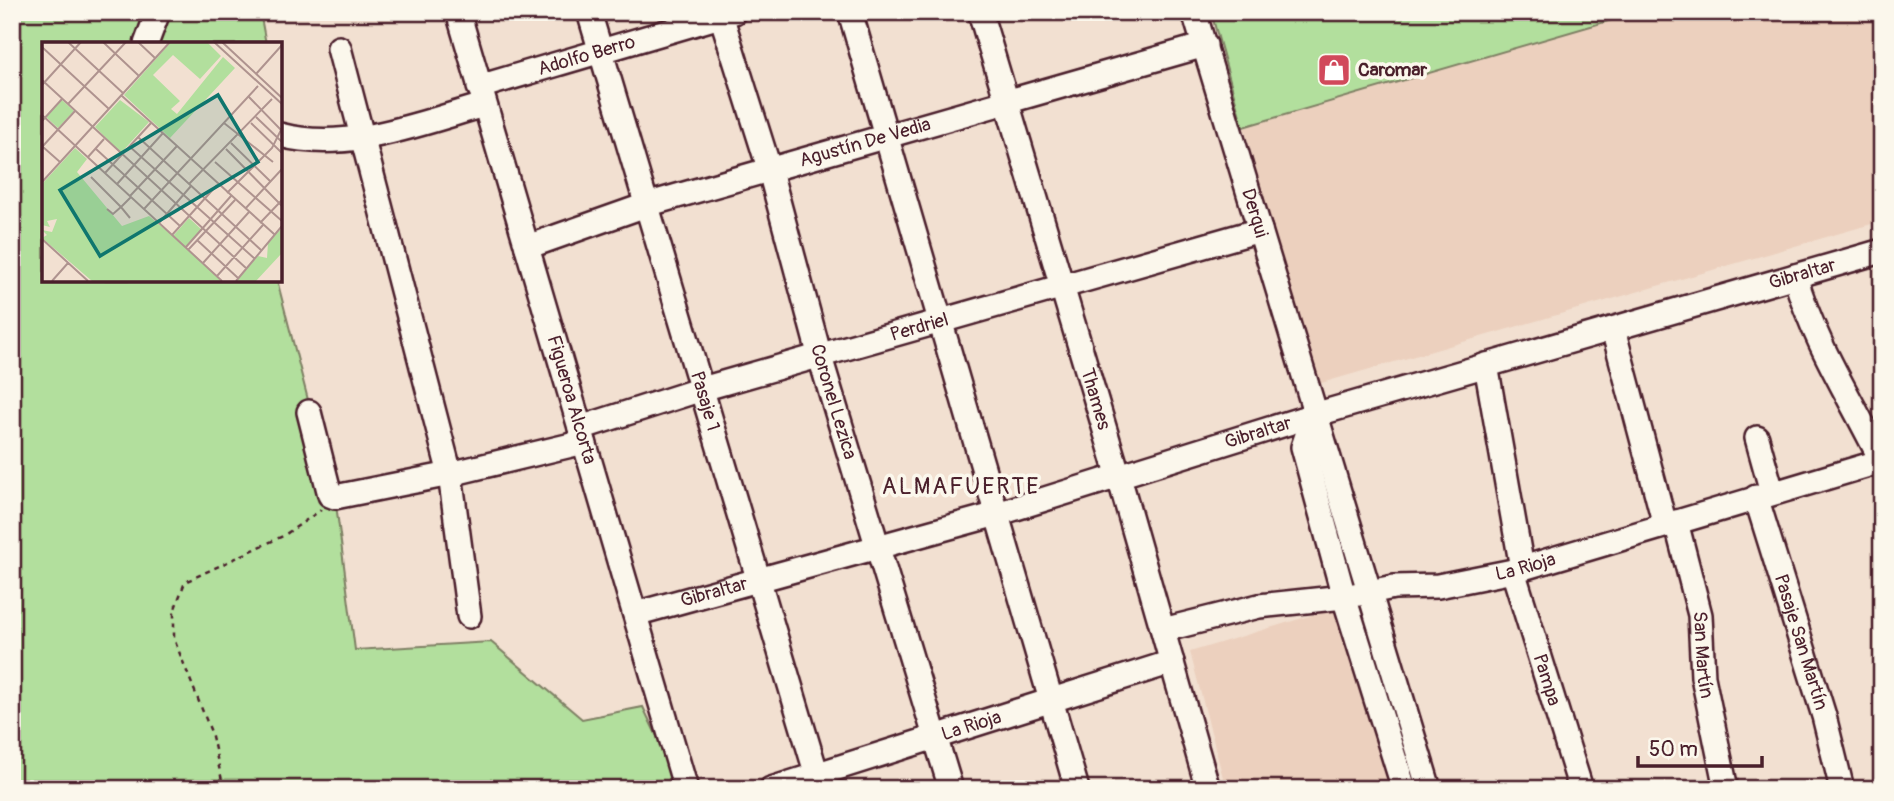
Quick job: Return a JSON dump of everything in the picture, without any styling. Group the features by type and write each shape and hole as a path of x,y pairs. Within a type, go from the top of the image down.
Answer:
{"street":[{"path":"147,42 158,12"},
{"name":"Figueroa Alcorta","path":"458,12 686,789"},
{"name":"Pasaje 1","path":"589,12 819,782"},
{"path":"850,12 943,321 1077,789"},
{"name":"Thames","path":"980,12 1119,477 1208,789"},
{"name":"Derqui","path":"1194,12 1429,789"},
{"name":"Adolfo Berro","path":"282,136 296,139 362,136 601,52 725,14"},
{"name":"Coronel Lezica","path":"725,14 820,357 951,789"},
{"name":"Agustín De Vedia","path":"527,247 646,205 1205,45"},
{"path":"339,48 450,474 469,616"},
{"name":"Perdriel","path":"335,497 450,474 582,435 702,389 1260,230"},
{"name":"Gibraltar","path":"635,614 997,514 1314,415 1882,251"},
{"path":"1795,276 1804,305 1830,365 1856,408 1882,461"},
{"name":"San Martín","path":"1613,329 1700,615 1703,677 1726,789"},
{"name":"Pampa","path":"1486,365 1518,569 1581,789"},
{"path":"309,412 327,489 335,497"},
{"path":"1314,415 1303,447 1344,597 1404,789"},
{"name":"Pasaje San Martín","path":"1757,438 1764,494 1842,789"},
{"name":"La Rioja","path":"1163,630 1259,606 1438,586 1518,569 1882,461"},
{"name":"La Rioja","path":"771,789 819,782 935,736 1172,662"}],"path":[{"path":"224,789 211,733 174,639 174,611 185,582 283,536 313,517 335,497"}],"shaded area":[{"path":"1211,12 1882,12 1882,221 1318,384"},
{"path":"1339,607 1390,788 1226,789 1190,652"}],"green space":[{"path":"12,12 260,12 266,42 42,42 42,282 278,282 337,512 355,650 491,642 582,719 643,707 682,789 12,789"},
{"name":"Caromar","path":"1211,12 1639,12 1243,127"}],"place":[{"name":"Caromar","path":"1334,70"}],"district":[{"name":"ALMAFUERTE","path":"961,486"}]}
